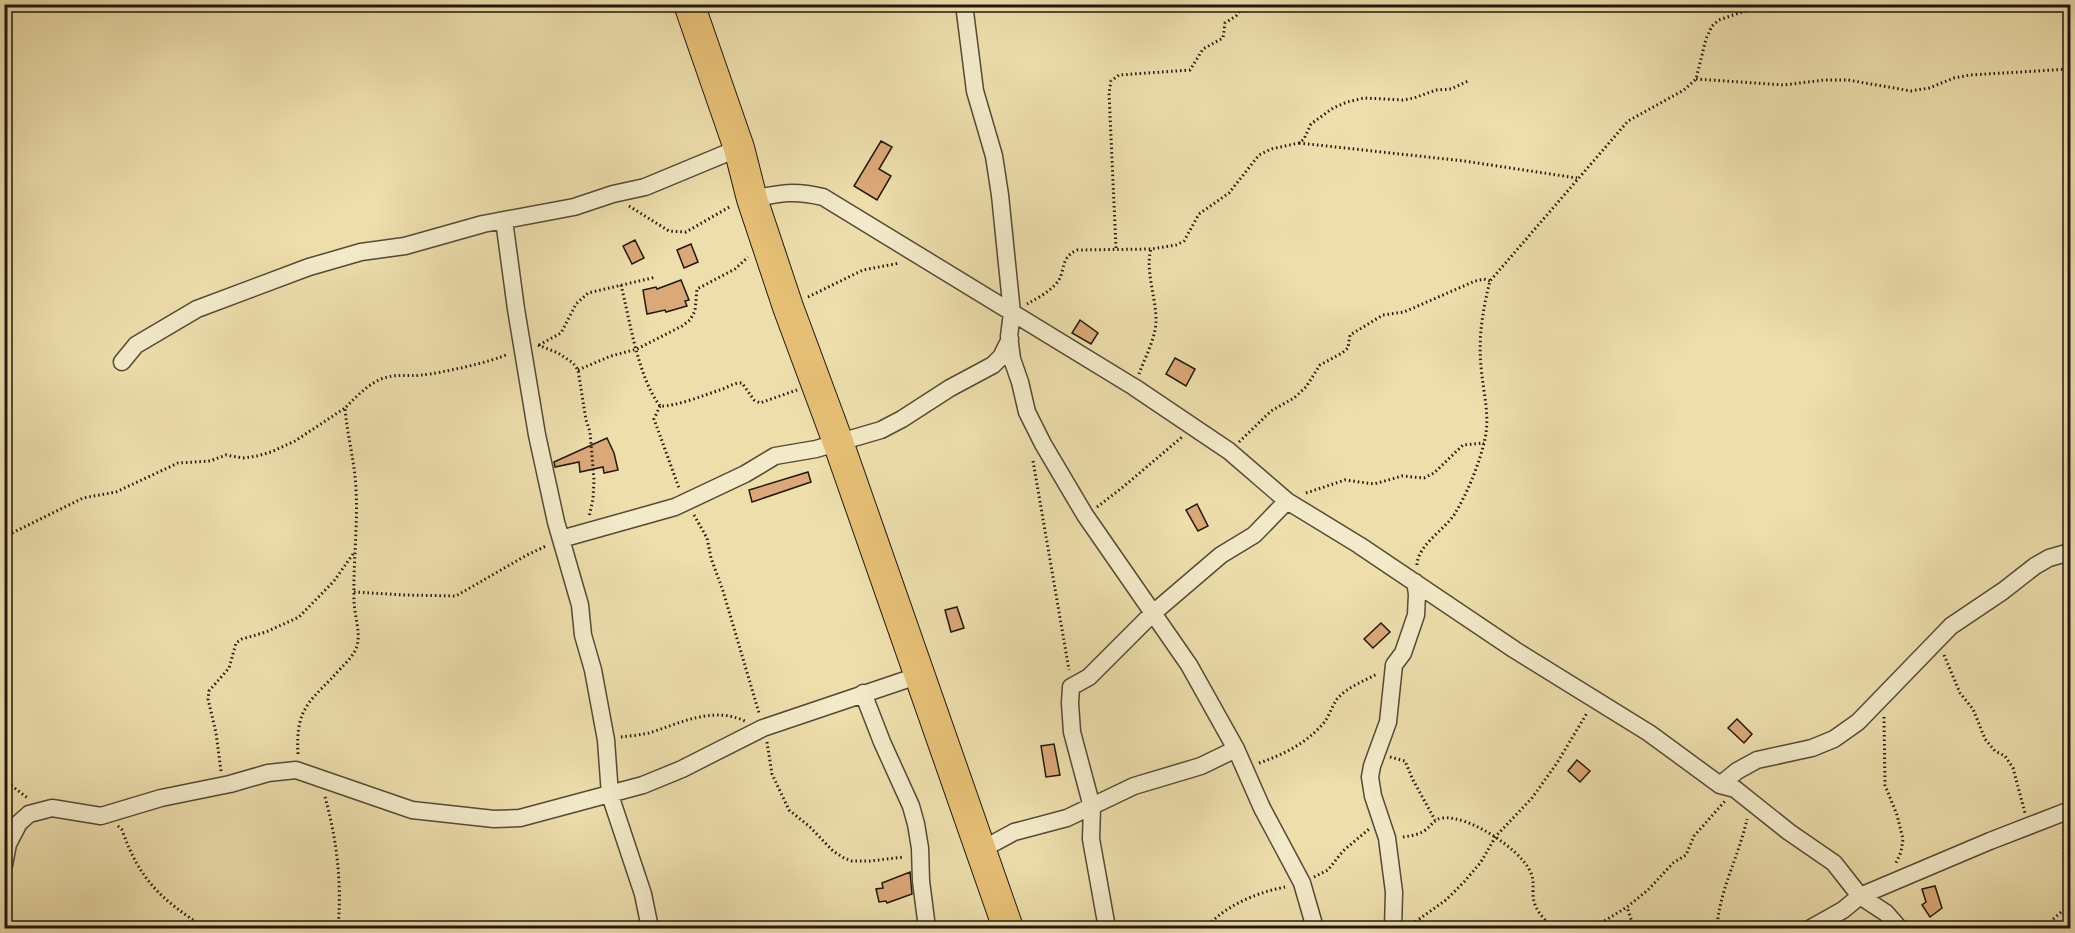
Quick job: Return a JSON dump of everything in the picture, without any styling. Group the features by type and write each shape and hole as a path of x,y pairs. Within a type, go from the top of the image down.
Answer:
{"highway":[{"path":"689,4 739,148 752,199 788,307 838,442 1008,928"}],"street":[{"path":"964,4 975,91 994,156 1000,195 1012,314 1010,339 1012,359 1027,412 1085,515 1189,665 1236,749 1243,768 1302,883 1315,928"},
{"path":"122,362 136,345 197,309 309,267 361,252 405,246 504,220 574,207 613,194 645,187 739,148"},
{"path":"752,199 786,192 823,197 1134,387 1229,451 1287,501 1359,545 1515,650 1649,733 1751,803 1834,863 1860,896 1886,913 1899,928"},
{"path":"504,220 516,309 528,345 537,435 561,539 580,605 583,635 593,670 606,740 610,795 643,894 650,928"},
{"path":"561,539 654,514 746,474 776,456 816,449 881,430 993,365 1001,357 1010,339"},
{"path":"1107,928 1091,839 1092,807 1072,732 1071,687 1089,677 1152,614 1221,555 1254,535 1287,501"},
{"path":"1727,787 1737,771 1757,760 1812,748 1834,739 1857,722 1884,696 1951,626 2035,566 2049,558 2070,552"},
{"path":"1393,928 1394,892 1387,838 1372,796 1370,777 1388,722 1394,665 1408,643 1416,615 1415,582"},
{"path":"4,865 8,844 19,823 29,814 52,808 101,816 161,798 281,771 296,770 412,810 494,819 520,818 643,785 682,769 764,728 920,675"},
{"path":"863,693 911,806 916,824 927,928"},
{"path":"981,850 1014,832 1067,818 1134,786 1201,766 1236,749"},
{"path":"1811,928 1843,910 1860,896 2067,811"}],"path":[{"path":"1116,248 1109,93 1111,81 1119,75 1190,70 1203,49 1223,38 1225,23 1236,16 1245,4"},
{"path":"1415,582 1417,560 1422,549 1453,515 1466,493 1484,443 1488,418 1481,365 1482,314 1490,281 1628,121 1684,90 1696,79 1706,39 1712,26 1719,20 1770,4"},
{"path":"1696,79 1784,85 1824,80 1848,80 1911,91 1929,88 1953,78 1970,75 2070,69"},
{"path":"1299,143 1317,118 1347,102 1365,98 1403,100 1436,90 1451,89 1468,81"},
{"path":"1012,314 1056,284 1064,261 1077,250 1151,249 1167,247 1184,241 1200,214 1229,193 1259,155 1271,149 1299,143 1577,178"},
{"path":"613,194 669,231 686,232 717,213 752,199"},
{"path":"579,370 610,356 637,349 690,320 695,311 698,289 735,269 746,260 764,236"},
{"path":"1134,387 1155,332 1156,319 1149,260 1151,249"},
{"path":"788,307 863,270 905,262 920,256"},
{"path":"4,537 83,498 116,492 178,463 210,461 226,455 243,458 271,452 295,441 345,408 365,389 384,378 404,374 424,375 495,359 561,333 582,297 596,291 656,277"},
{"path":"1229,451 1270,411 1294,398 1306,387 1320,365 1348,348 1350,335 1383,315 1404,312 1475,281 1485,279 1490,281"},
{"path":"621,285 637,349 660,406"},
{"path":"528,345 573,363 579,370 586,420 590,432 594,480 589,517 580,534"},
{"path":"660,406 676,404 738,382 742,383 754,400 760,403 816,382"},
{"path":"660,406 654,419 670,466 686,501 706,534 711,558 764,728 772,774 789,810 810,827 833,851 852,861 898,857 920,859"},
{"path":"338,928 340,907 336,839 326,798 312,776 301,766 298,753 298,729 303,712 311,700 350,658 357,646 358,636 354,611 356,490 345,408"},
{"path":"1085,515 1124,487 1195,427"},
{"path":"1287,501 1345,480 1374,484 1402,476 1424,478 1434,473 1463,445 1484,443"},
{"path":"1032,453 1057,604 1066,644 1071,687"},
{"path":"354,592 456,596 525,556 561,539"},
{"path":"224,785 208,699 209,691 228,668 236,642 266,632 299,616 334,581 355,552"},
{"path":"1937,640 1955,682 1973,709 1985,739 1995,751 2006,756 2013,768 2029,826"},
{"path":"1243,768 1292,750 1322,726 1338,698 1349,689 1394,665"},
{"path":"1884,696 1885,785 1903,838 1901,852 1886,886"},
{"path":"1407,928 1446,900 1464,882 1496,836 1532,798 1557,763 1595,699"},
{"path":"606,740 646,734 692,718 726,714 764,728"},
{"path":"1380,745 1388,757 1406,761 1413,780 1435,820"},
{"path":"4,780 20,790 40,811"},
{"path":"1593,928 1627,907 1648,890 1672,863 1686,855 1694,836 1727,787"},
{"path":"1717,928 1717,916 1743,838 1751,803"},
{"path":"2043,928 2062,913 2069,903 2064,860 2067,811"},
{"path":"101,816 122,830 137,865 160,895 205,928"},
{"path":"1387,838 1421,833 1435,820 1451,818 1496,836 1530,869 1537,910 1553,928"},
{"path":"1205,928 1238,903 1264,891 1302,883 1328,870 1354,840 1380,820"},
{"path":"1627,907 1634,928"}],"building":[{"path":"881,141 892,147 879,169 891,176 877,200 854,186"},
{"path":"635,240 644,258 632,264 623,246"},
{"path":"691,244 698,262 684,268 677,250"},
{"path":"681,280 689,300 685,301 687,306 647,314 643,290 656,287 657,289"},
{"path":"1080,320 1098,333 1091,344 1072,333"},
{"path":"1175,358 1195,369 1186,386 1166,374"},
{"path":"607,438 618,470 604,473 603,467 580,472 579,462 555,467 554,462"},
{"path":"808,472 811,482 752,502 749,490"},
{"path":"1197,504 1208,526 1198,531 1186,510"},
{"path":"957,607 964,628 951,632 945,610"},
{"path":"1381,623 1390,632 1373,648 1364,639"},
{"path":"1737,719 1752,734 1744,743 1728,728"},
{"path":"1054,744 1060,775 1046,777 1041,746"},
{"path":"1577,760 1590,771 1580,782 1568,771"},
{"path":"910,872 912,894 887,903 886,901 879,902 876,889 883,888 882,883"},
{"path":"1935,886 1942,908 1930,917 1922,905 1926,902 1922,889"}]}
